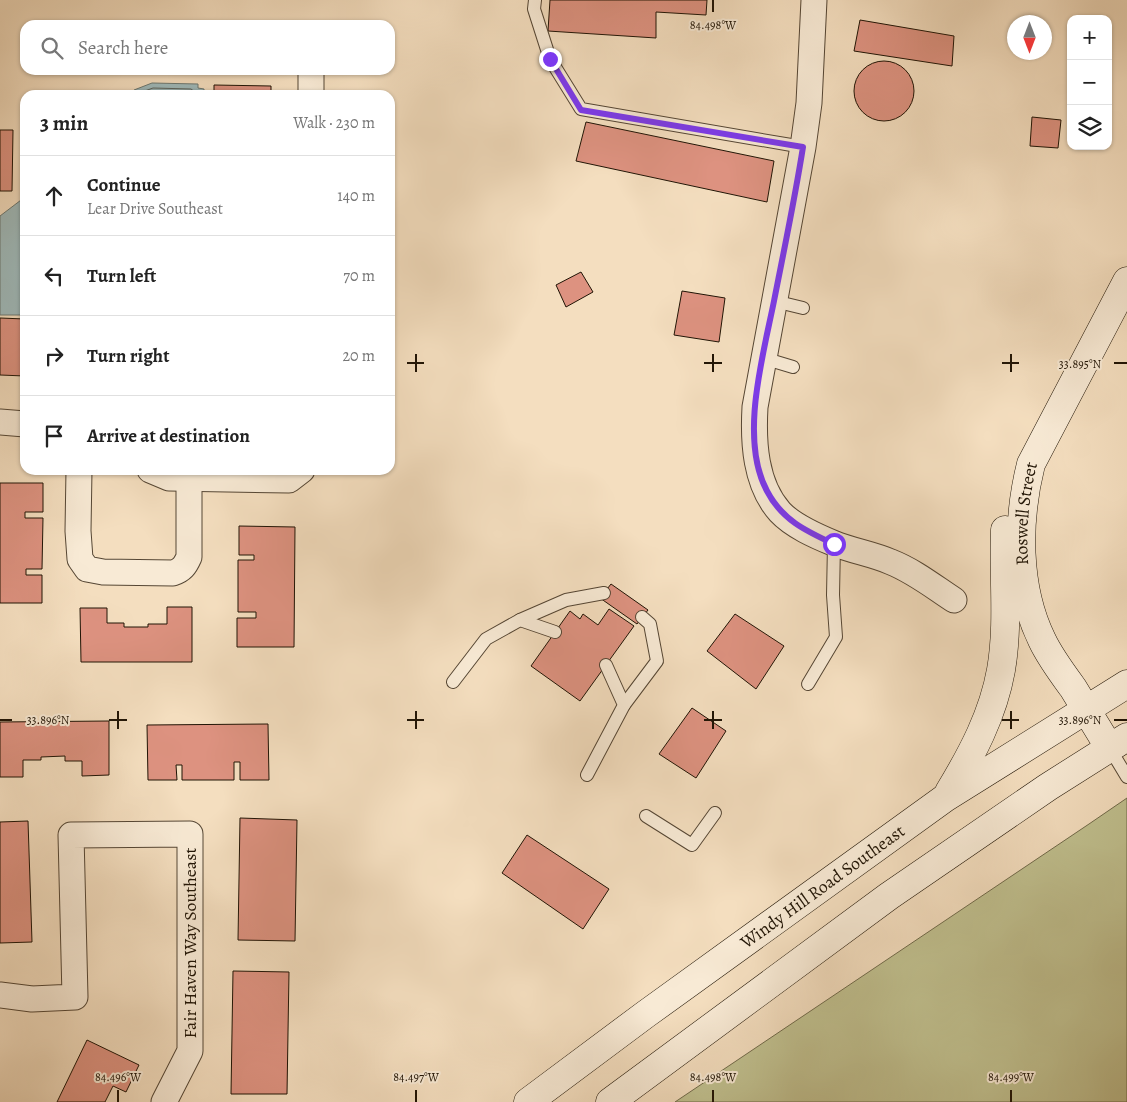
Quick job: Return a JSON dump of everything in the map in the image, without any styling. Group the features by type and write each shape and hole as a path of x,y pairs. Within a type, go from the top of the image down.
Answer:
{"main road":[{"name":"Roswell Street","path":"1118,742 1086,709 1043,642 1030,608 1022,537 1025,490 1031,464 1127,281"},
{"path":"945,798 965,766 982,732 995,698 1004,643 1005,522 1008,508 1031,464"},
{"name":"Windy Hill Road Southeast","path":"538,1097 646,1014 945,798 1127,684"},
{"path":"610,1102 889,896 1118,742"}],"street":[{"path":"814,0 809,103 803,147 754,407 758,467 766,490 781,513 807,532 834,544 892,562 918,576 954,600"},
{"path":"0,422 20,424"},
{"path":"79,475 78,531 80,559 87,569 103,572 172,573 179,571 186,564 189,557 189,479"},
{"path":"162,475 169,478 189,479 290,480 296,475"},
{"name":"Fair Haven Way Southeast","path":"0,995 32,999 75,997 71,834 190,834 190,1051 164,1102"}],"lane":[{"path":"535,0 534,9 550,59 581,110 803,147"},
{"path":"774,301 803,308"},
{"path":"762,358 794,368"},
{"path":"808,684 836,637 833,595 834,544"},
{"path":"453,682 486,639 520,620 566,600 604,593"},
{"path":"587,775 624,705 657,661 650,624 642,617"},
{"path":"520,620 555,632"},
{"path":"606,665 624,705"},
{"path":"1118,742 1127,777"},
{"path":"646,816 692,845 715,814"}],"green space":[{"path":"1127,798 1127,1102 675,1102 1089,824"}],"water":[{"path":"152,83 198,84 198,88 204,89 204,90 134,90"},
{"path":"20,201 20,315 0,315 0,216"}],"building":[{"path":"550,0 707,0 706,15 656,12 656,38 548,31"},
{"path":"860,20 954,36 952,66 854,51"},
{"path":"878,61 890,61 901,66 909,74 914,85 912,103 901,116 890,121 878,121 867,116 859,108 854,97 854,85 859,74 867,66"},
{"path":"214,85 271,86 271,90 214,90"},
{"path":"1032,117 1061,120 1058,148 1030,146"},
{"path":"586,122 774,161 767,202 576,161"},
{"path":"0,130 13,130 12,191 0,191"},
{"path":"581,272 593,292 566,307 556,285"},
{"path":"682,291 725,298 719,342 674,335"},
{"path":"0,318 20,319 20,376 0,375"},
{"path":"0,483 43,483 43,512 25,512 25,518 43,518 42,569 26,569 26,575 42,575 42,603 0,603"},
{"path":"239,526 295,527 294,647 237,647 237,618 256,618 256,612 238,612 238,560 254,560 254,555 239,555"},
{"path":"611,584 648,610 637,624 600,598"},
{"path":"167,607 192,607 192,662 81,662 80,608 107,608 107,623 124,623 124,627 148,627 148,624 167,624"},
{"path":"609,609 634,626 580,701 531,666 570,611 580,619 583,614 598,625"},
{"path":"735,614 784,646 756,689 707,651"},
{"path":"692,708 726,731 696,778 659,754"},
{"path":"109,721 109,775 82,776 82,761 65,761 65,756 41,757 41,760 23,760 23,777 0,777 0,722"},
{"path":"268,724 269,780 240,780 240,762 234,762 234,780 182,780 182,765 176,765 177,780 148,780 147,725"},
{"path":"240,818 297,820 295,941 238,940"},
{"path":"28,821 32,942 0,943 0,822"},
{"path":"527,835 609,889 583,929 502,873"},
{"path":"233,971 289,972 287,1094 231,1094"},
{"path":"87,1040 139,1065 126,1092 113,1086 105,1102 57,1102"}],"route":[{"path":"550,59 581,110 803,147 762,358 754,407 754,427 758,467 766,490 781,513 807,532 834,544"}]}
